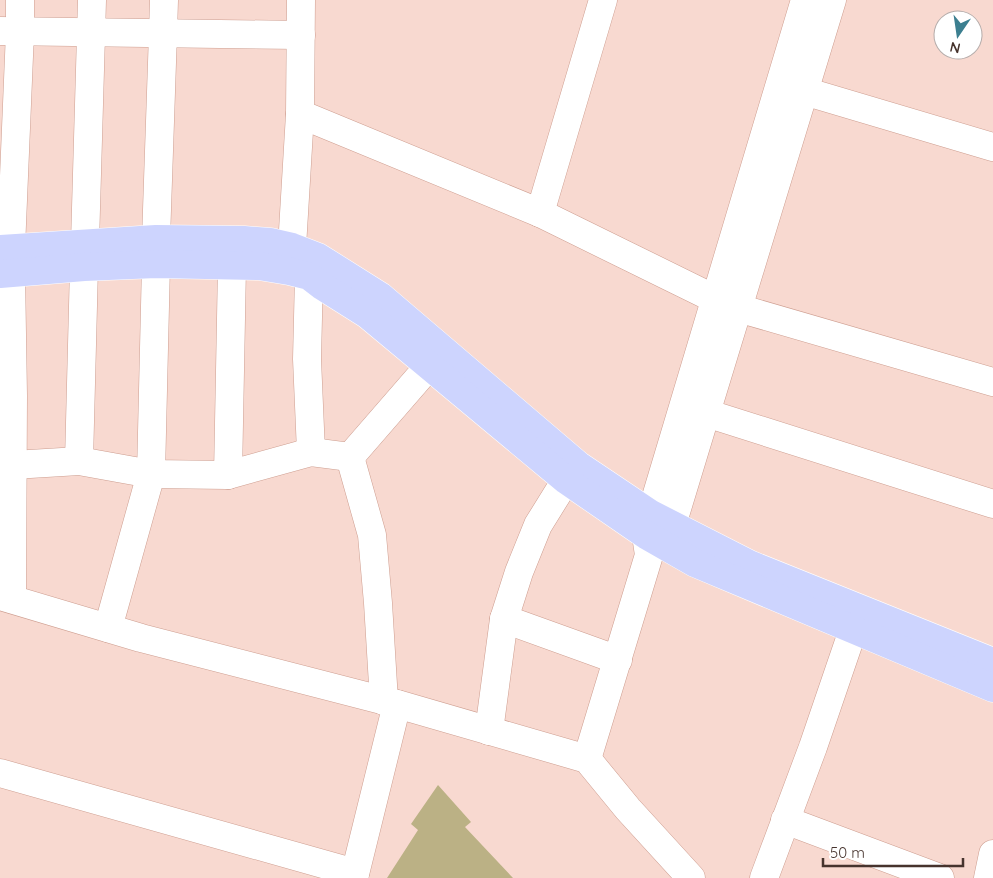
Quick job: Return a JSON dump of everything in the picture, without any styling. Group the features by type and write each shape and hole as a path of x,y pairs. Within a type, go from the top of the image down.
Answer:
{"main road":[{"path":"6,261 156,251 244,240 270,242 322,286 368,315 566,480 657,535 749,564 993,662"},
{"path":"156,251 232,266 297,265 318,257 380,296 657,535 695,563 993,688"}],"street":[{"path":"20,0 10,31 6,261 13,465 6,598 151,640 390,702 587,759 628,809 691,878"},
{"path":"79,461 92,0"},
{"path":"108,628 150,474 164,0"},
{"path":"301,0 297,265 307,359 312,452"},
{"path":"540,213 603,0"},
{"path":"792,88 805,0"},
{"path":"587,759 792,88 832,0"},
{"path":"10,31 301,35"},
{"path":"792,88 993,148"},
{"path":"300,114 540,213 726,303 993,382"},
{"path":"228,475 232,266"},
{"path":"657,535 706,413 726,303"},
{"path":"350,457 429,366"},
{"path":"706,413 993,504"},
{"path":"13,465 79,461 150,474 228,475 312,452 350,457"},
{"path":"0,773 355,875 390,702 372,535 350,457"},
{"path":"489,731 504,619 519,572 538,524 566,480"},
{"path":"504,619 618,660"},
{"path":"764,878 854,630"},
{"path":"786,820 940,878"},
{"path":"988,878 993,854"}],"building":[{"path":"438,785 471,822 465,827 513,878 387,878 418,830 411,824"}]}
